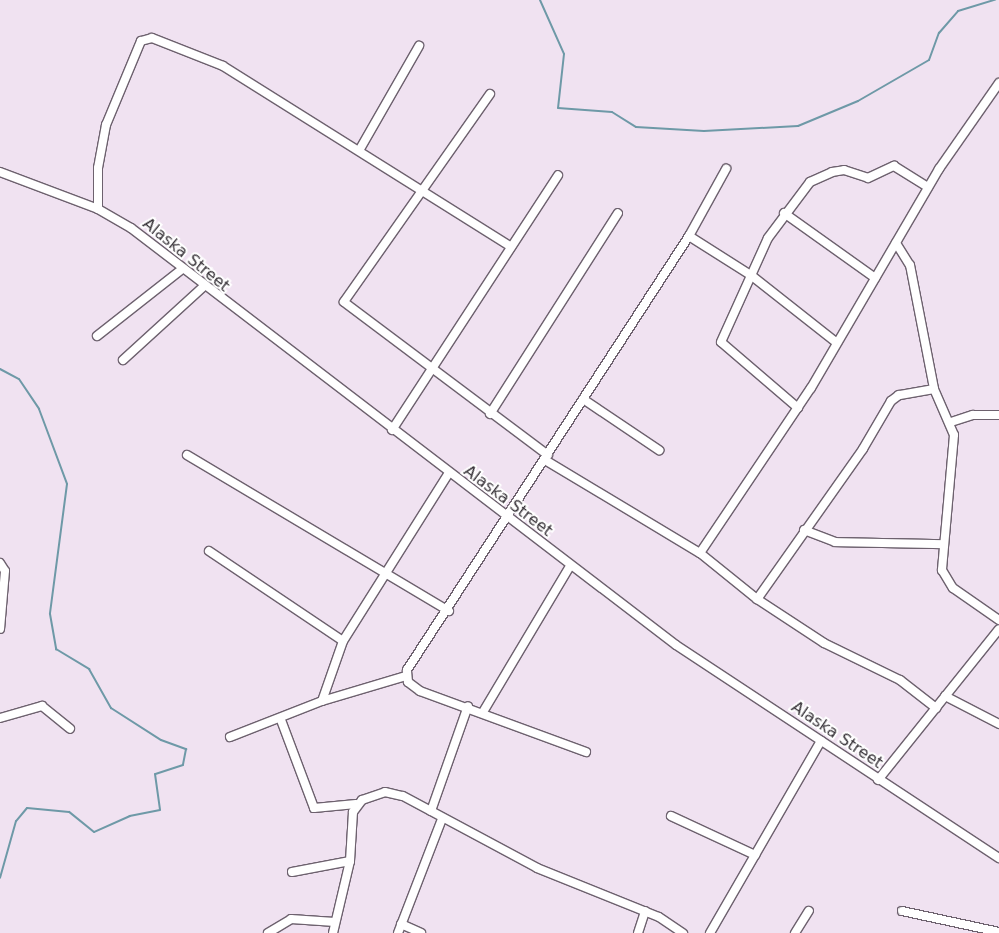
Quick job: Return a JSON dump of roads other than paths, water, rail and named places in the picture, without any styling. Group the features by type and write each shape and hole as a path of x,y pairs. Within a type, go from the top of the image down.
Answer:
{"street":[{"path":"98,209 98,168 106,124 135,53 146,38 223,66 360,149 511,247"},
{"path":"360,149 419,46"},
{"path":"700,553 798,408 928,187 999,83"},
{"path":"490,94 344,302 547,458 700,553 757,600 824,643 900,680 936,708"},
{"path":"798,408 722,346 752,276 784,213 810,182 844,170 868,178 894,166 928,187"},
{"path":"230,737 281,720 322,702 406,676 689,236 726,169"},
{"name":"Alaska Street","path":"0,172 98,209 131,228 203,287 676,646 999,858"},
{"path":"392,430 558,175"},
{"path":"490,414 618,213"},
{"path":"784,213 875,278"},
{"path":"689,236 752,276 837,343"},
{"path":"896,243 916,285 934,389 951,422 954,448 942,544 942,570 947,580 999,620"},
{"path":"97,336 181,270"},
{"path":"123,360 203,287"},
{"path":"757,600 891,401 899,395 934,389"},
{"path":"584,399 659,450"},
{"path":"951,422 973,415 999,415"},
{"path":"187,455 449,611"},
{"path":"322,702 343,641 384,572 449,473"},
{"path":"804,530 836,542 942,544"},
{"path":"210,551 343,641"},
{"path":"0,563 5,571 0,629"},
{"path":"483,712 570,566"},
{"path":"878,780 999,629"},
{"path":"406,676 420,691 468,706 586,752"},
{"path":"945,696 999,724"},
{"path":"0,718 42,706 70,729"},
{"path":"430,811 468,706"},
{"path":"281,720 314,808 356,804 385,792 430,811 537,868 645,911 683,933"},
{"path":"710,933 821,740"},
{"path":"333,933 350,861 356,804"},
{"path":"671,816 755,854"},
{"path":"398,933 442,819"},
{"path":"292,872 350,861"},
{"path":"638,933 645,911"},
{"path":"902,911 999,932"},
{"path":"795,933 809,912"},
{"path":"268,933 292,919 335,922"},
{"path":"401,924 421,933"}],"waterway":[{"path":"540,0 564,54 558,108 612,112 636,127 704,131 798,126 858,101 929,60 939,33 958,11 995,0"},
{"path":"0,369 19,379 39,409 67,484 50,614 56,649 89,669 111,708 161,740 186,749 183,765 155,774 160,810 130,816 94,832 69,812 27,808 16,821 0,878"}]}
